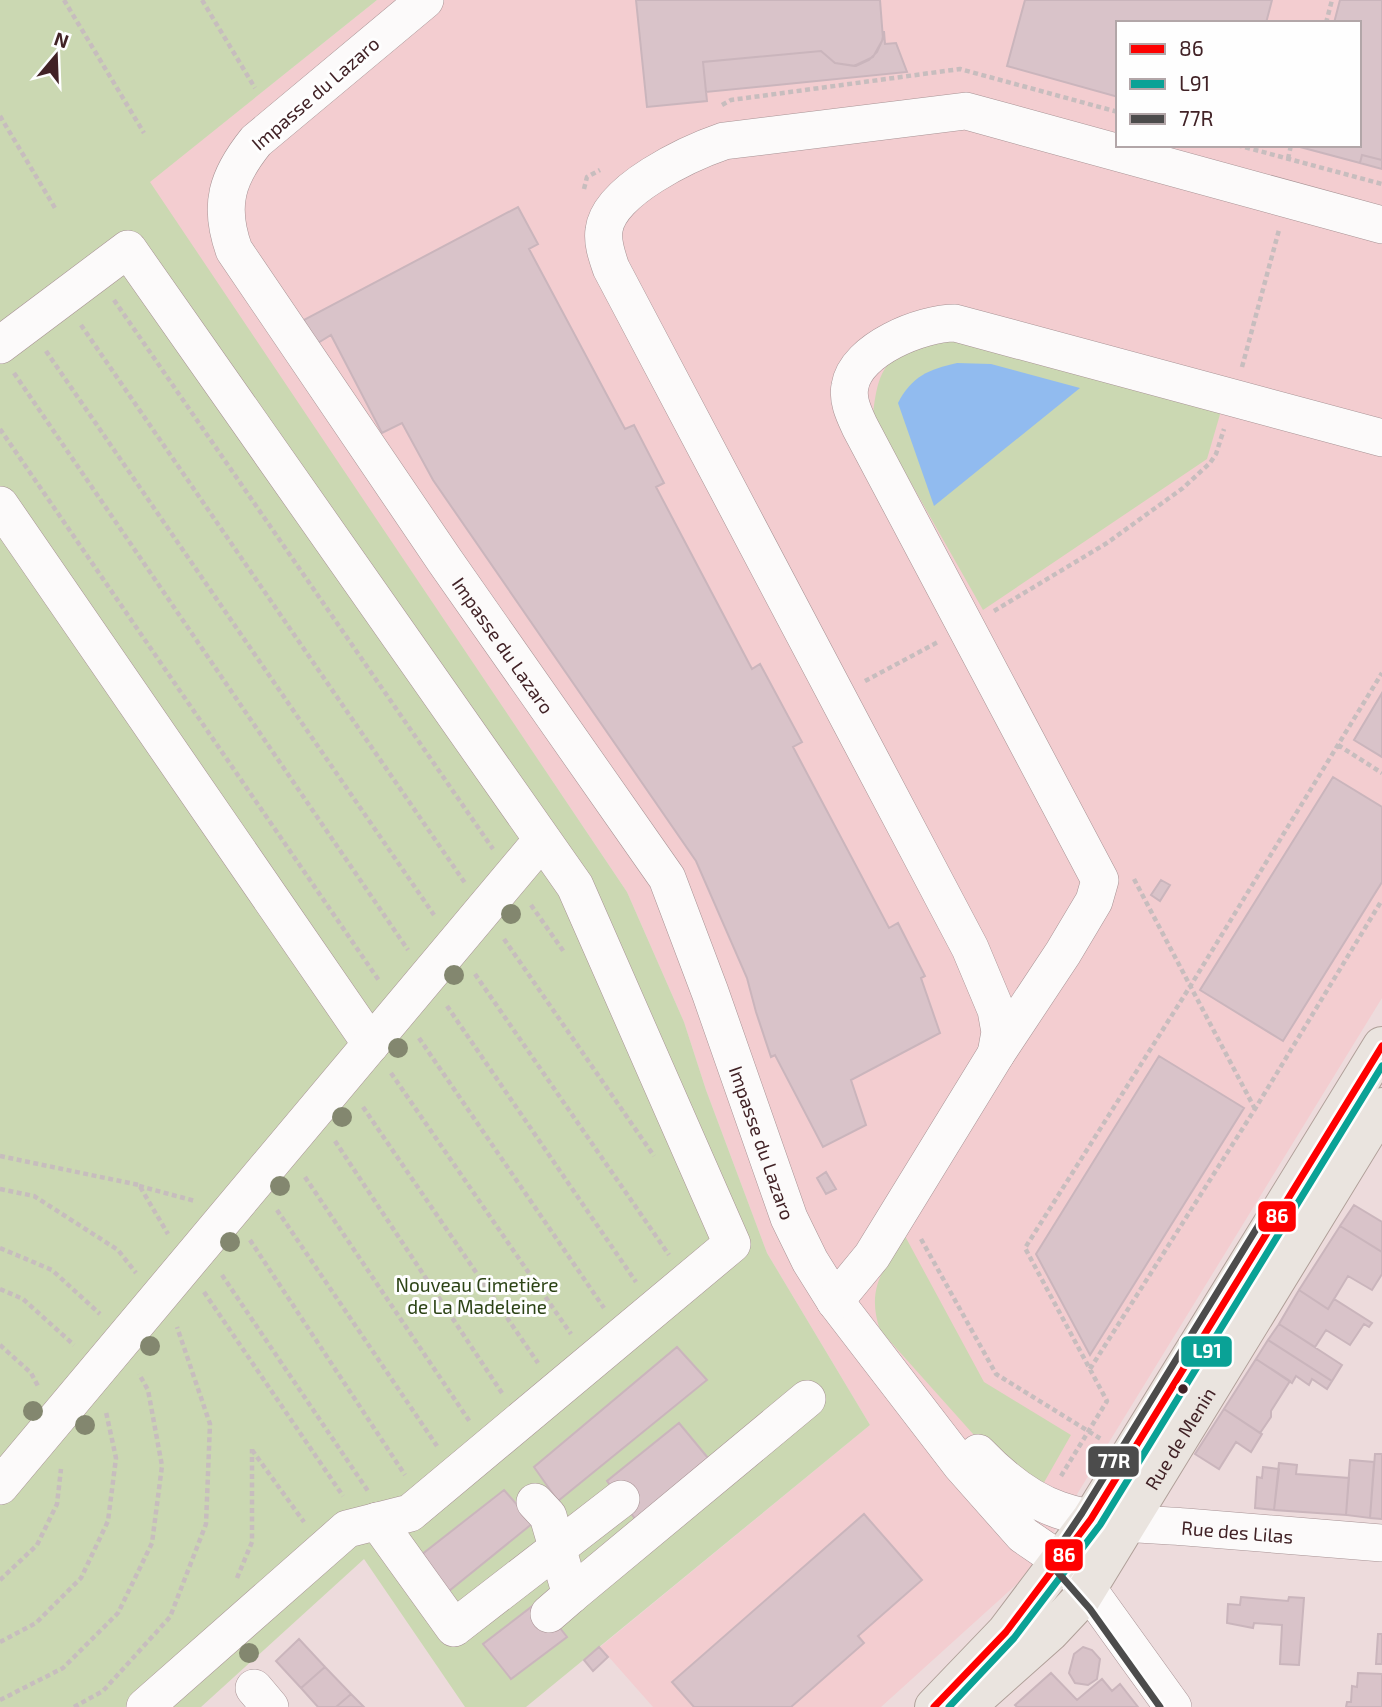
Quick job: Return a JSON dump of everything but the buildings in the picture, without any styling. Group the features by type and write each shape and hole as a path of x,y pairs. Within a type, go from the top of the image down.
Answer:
{"main road":[{"name":"Rue de Menin","path":"966,1707 1050,1632 1088,1589 1110,1520 1382,1046"},
{"name":"Rue de Menin","path":"934,1707 1006,1632 1061,1561 1110,1520 1382,1107"}],"street":[{"name":"Impasse du Lazaro","path":"425,0 256,141 244,155 236,167 227,194 230,240 250,277 667,878 789,1219 810,1261 835,1301 879,1360"},
{"path":"996,1054 1000,1032 996,1010 970,948 611,268 604,243 604,229 614,206 633,187 700,150 724,141 954,111 978,113 1382,225"},
{"path":"12,344 63,298 128,249 575,886 732,1244 410,1513 347,1530 145,1707"},
{"path":"835,1301 872,1256 996,1054 1063,953 1094,901 1100,880 851,407 849,396 853,375 868,356 928,326 955,323 1382,438"},
{"path":"0,505 371,1044"},
{"path":"0,1486 542,840"},
{"path":"879,1360 961,1465 1024,1535 1061,1561 1088,1589 1173,1707"},
{"name":"Rue des Lilas","path":"879,1360 1004,1480 1045,1504 1110,1520 1382,1543"},
{"path":"535,1502 548,1516 558,1548 560,1604 807,1399"},
{"path":"375,1522 454,1628 621,1499"}],"path":[{"path":"64,0 144,133"},
{"path":"202,0 255,88"},
{"path":"1327,21 1332,0"},
{"path":"0,116 55,208"},
{"path":"1244,147 1382,184"},
{"path":"1287,159 1290,147"},
{"path":"837,696 966,627 1107,543 1202,472 1216,454 1234,397 1298,161"},
{"path":"96,273 565,954"},
{"path":"63,298 657,1161"},
{"path":"12,344 454,944 687,1281"},
{"path":"12,344 427,977 655,1309"},
{"path":"0,429 623,1335"},
{"path":"1107,1401 1026,1248 1382,673"},
{"path":"1338,745 1382,773"},
{"path":"1090,1369 1255,1109 1382,900"},
{"path":"371,1044 590,1362"},
{"path":"342,1077 556,1390"},
{"path":"315,1111 520,1421"},
{"path":"285,1147 487,1448"},
{"path":"0,1156 139,1185 230,1212 423,1502"},
{"path":"257,1180 456,1474"},
{"path":"139,1185 194,1255 375,1522"},
{"path":"0,1189 34,1196 118,1250 179,1329 210,1424 206,1524 170,1617 103,1691 74,1707"},
{"path":"0,1248 52,1270 109,1323 148,1390 162,1466 152,1543 118,1613 63,1668 0,1700"},
{"path":"194,1255 375,1522"},
{"path":"0,1289 23,1299 71,1340 103,1396 116,1458 108,1521 81,1578 36,1623 0,1642"},
{"path":"233,1590 252,1542 252,1449 323,1550"}],"shaded area":[{"path":"377,0 1382,0 1382,998 1028,1574 881,1707 653,1707 600,1647 870,1425 767,1253 706,1090 684,1022 627,892 149,182"}],"green space":[{"name":"Nouveau Cimetière de La Madeleine","path":"0,0 377,0 150,182 627,892 684,1022 706,1090 767,1253 870,1425 526,1707 465,1707 364,1559 201,1707 0,1707"},
{"path":"944,339 1221,411 1207,459 983,610 873,416 879,381 891,362 911,350"},
{"path":"905,1236 984,1382 1071,1435 1042,1486 999,1463 880,1330 876,1316 876,1291 884,1269"}],"water":[{"path":"957,363 991,364 1080,388 934,506 898,403 922,375"}],"transit line":[{"name":"86","path":"934,1707 1006,1632 1091,1519 1382,1046"},
{"name":"L91","path":"949,1707 1014,1638 1100,1525 1382,1066"},
{"name":"77R","path":"1160,1707 1090,1609 1053,1567 1051,1559 1271,1205"}]}
